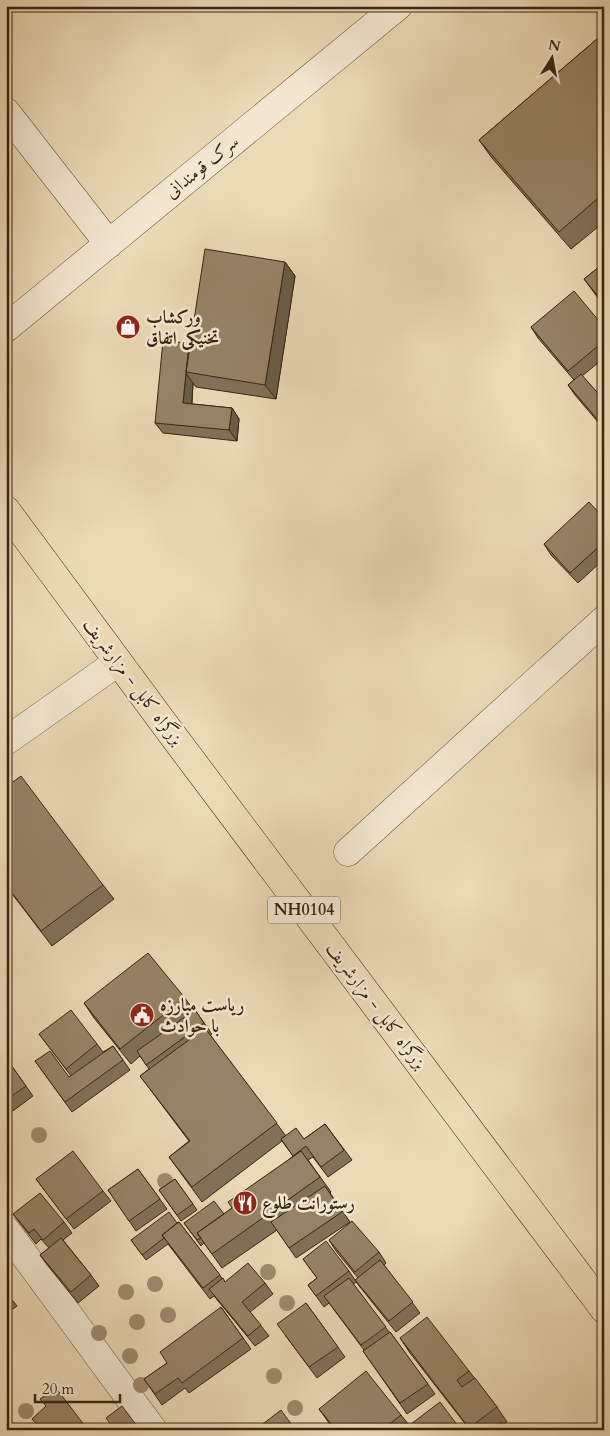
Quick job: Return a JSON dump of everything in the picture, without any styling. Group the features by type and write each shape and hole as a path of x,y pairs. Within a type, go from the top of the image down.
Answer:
{"highway":[{"name":"بزرگراه کابل - مزارشریف","path":"6,510 604,1309"}],"street":[{"name":"سرک قومندانی","path":"6,328 398,6"},
{"path":"6,112 109,244"},
{"path":"348,852 604,620"},
{"path":"6,741 118,662"},
{"path":"6,1230 153,1430"}],"building":[{"path":"604,33 604,193 559,232 479,140"},
{"path":"205,249 285,262 265,385 186,372"},
{"path":"604,263 604,304 584,279"},
{"path":"574,291 604,327 604,341 568,371 531,327"},
{"path":"163,341 189,343 183,403 232,408 229,430 155,423"},
{"path":"604,349 604,357 600,352"},
{"path":"581,374 604,400 604,427 568,385"},
{"path":"589,502 604,518 604,542 570,573 544,544"},
{"path":"21,776 103,885 41,931 6,885 6,787"},
{"path":"148,953 185,998 120,1049 84,1003"},
{"path":"71,1010 97,1044 66,1069 39,1034"},
{"path":"195,1010 204,1023 146,1065 137,1051"},
{"path":"205,1028 277,1123 192,1187 169,1157 190,1141 140,1076"},
{"path":"113,1046 123,1060 65,1102 35,1061 50,1051 69,1077"},
{"path":"11,1065 26,1086 6,1100 6,1068"},
{"path":"325,1124 344,1150 321,1167 306,1146 293,1156 281,1139 296,1128 304,1139"},
{"path":"73,1151 103,1191 66,1219 36,1179"},
{"path":"301,1151 320,1177 212,1254 197,1233 232,1208 228,1202"},
{"path":"138,1169 160,1199 129,1221 108,1190"},
{"path":"175,1179 193,1204 177,1215 159,1190"},
{"path":"325,1186 342,1212 289,1248 271,1222"},
{"path":"40,1193 64,1222 43,1240 34,1229 29,1233 13,1214"},
{"path":"214,1201 224,1214 197,1233 201,1238 197,1240 184,1223"},
{"path":"169,1212 177,1223 162,1235 164,1238 142,1255 131,1240"},
{"path":"352,1221 379,1252 355,1272 329,1240"},
{"path":"179,1222 220,1275 203,1288 162,1235"},
{"path":"61,1238 91,1275 71,1292 40,1255"},
{"path":"326,1241 349,1271 316,1296 308,1285 317,1278 303,1259"},
{"path":"380,1260 413,1302 389,1321 355,1280"},
{"path":"248,1263 265,1283 242,1302 261,1325 248,1336 209,1289 223,1278 225,1282"},
{"path":"349,1278 386,1327 361,1345 324,1296"},
{"path":"306,1303 338,1347 309,1367 277,1324"},
{"path":"221,1307 243,1338 182,1383 178,1378 155,1394 144,1379 167,1363 160,1352"},
{"path":"427,1317 469,1371 457,1380 462,1387 475,1378 497,1407 469,1428 400,1338"},
{"path":"390,1332 428,1384 400,1403 363,1351"},
{"path":"366,1371 401,1415 382,1430 336,1430 319,1409"},
{"path":"56,1388 88,1430 41,1430 32,1419 46,1406 40,1399"},
{"path":"440,1402 461,1430 415,1430 411,1424"},
{"path":"122,1406 140,1430 115,1430 106,1418"},
{"path":"281,1410 294,1428 292,1430 255,1430"},
{"path":"501,1422 507,1430 492,1430"},
{"path":"32,1425 36,1430 25,1430"}],"place":[{"name":"ورکشاب تخنیکی اتفاق","path":"128,327"},
{"name":"ریاست مبارزه با حوادث","path":"142,1015"},
{"name":"رستورانت طلوع","path":"245,1203"}]}
